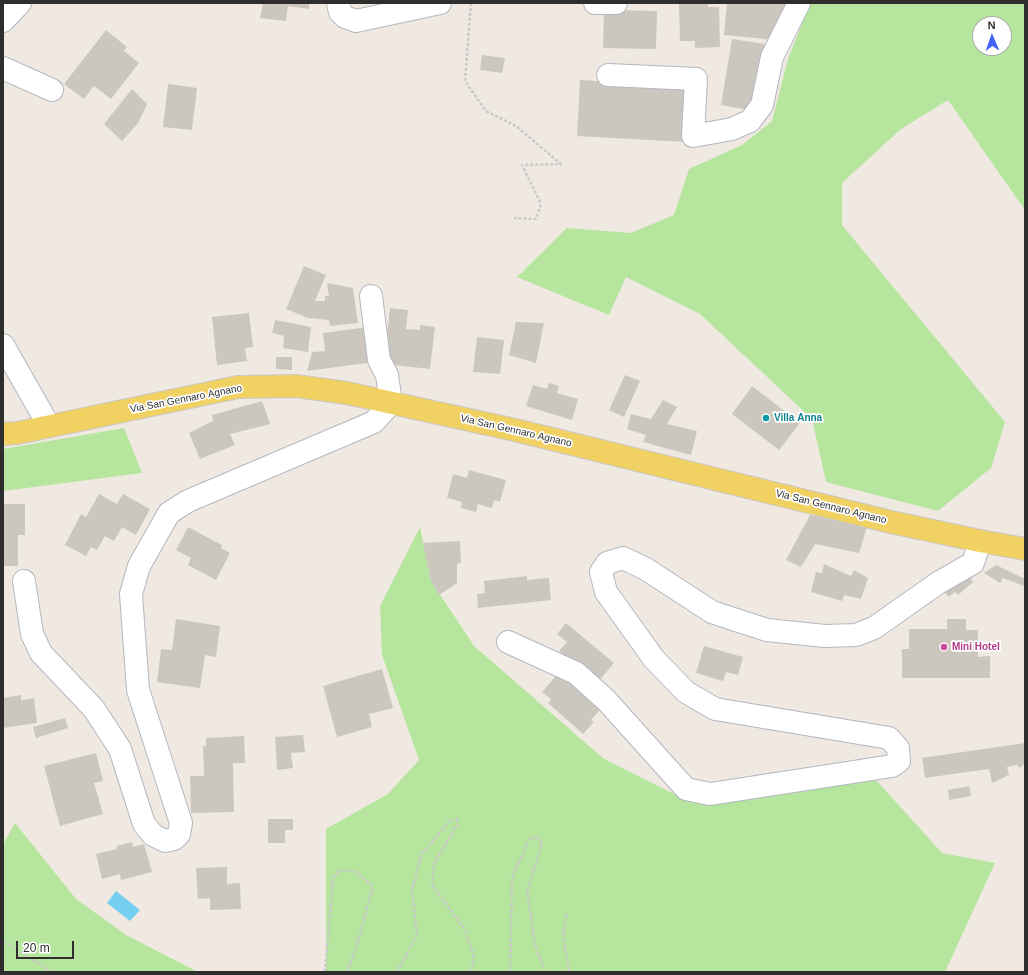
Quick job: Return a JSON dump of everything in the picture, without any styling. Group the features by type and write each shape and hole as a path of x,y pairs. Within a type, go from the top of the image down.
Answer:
{"main road":[{"name":"Via San Gennaro Agnano","path":"3,434 17,433 238,387 296,386 347,393 515,430 884,520 980,541 1025,549"}],"street":[{"path":"3,21 20,3"},
{"path":"338,3 340,12 345,17 356,21 440,3"},
{"path":"594,3 616,3"},
{"path":"608,75 696,79 694,136 732,129 750,120 762,105 772,57 799,3"},
{"path":"3,68 52,90"},
{"path":"24,581 32,634 41,653 94,709 120,750 144,824 153,835 166,841 174,839 179,834 181,823 138,690 131,594 139,566 169,513 188,501 374,422 391,403 387,375 379,360 371,296"},
{"path":"3,345 49,426"},
{"path":"508,642 576,674 606,700 686,788 710,794 892,766 899,760 898,748 889,738 715,709 686,692 654,659 606,592 601,572 607,562 623,558 646,568 712,612 730,618 767,630 825,636 856,635 874,628 938,583 973,563 980,541"}],"path":[{"path":"471,3 465,81 486,110 516,126 561,164 522,166 541,204 536,219 514,218"},
{"path":"396,972 418,935 412,889 422,854 449,821 457,819 458,822 434,864 432,885 466,931 474,958 471,972"},
{"path":"510,972 512,878 529,839 538,837 542,844 526,891 535,945 545,972"},
{"path":"325,972 333,880 339,870 355,871 373,886 357,945 347,972"},
{"path":"567,914 563,933 569,972"},
{"path":"3,941 52,972"}],"green space":[{"path":"810,3 1025,3 1025,210 948,100 901,129 842,183 842,225 1005,422 991,468 938,511 826,482 812,419 700,314 626,277 609,315 517,277 567,228 631,233 674,215 689,169 742,145 772,121 788,59"},
{"path":"124,428 142,473 3,491 3,449"},
{"path":"420,527 431,581 474,646 604,759 692,803 876,780 942,853 995,863 945,972 326,972 326,829 388,794 419,760 382,655 380,606"},
{"path":"15,823 76,899 126,935 198,972 3,972 3,845"}],"water":[{"path":"116,891 140,910 130,921 107,903"}],"building":[{"path":"263,3 309,3 309,9 288,6 286,21 260,18"},
{"path":"708,3 708,7 719,7 720,47 695,48 695,41 680,41 679,4"},
{"path":"727,3 795,3 777,40 724,35"},
{"path":"604,10 657,11 656,49 603,48"},
{"path":"106,30 127,47 124,51 139,63 111,99 94,86 84,99 64,84"},
{"path":"732,39 765,44 754,111 721,105"},
{"path":"482,55 505,58 502,73 480,70"},
{"path":"580,80 688,86 685,142 577,136"},
{"path":"168,84 197,88 192,130 163,127"},
{"path":"132,89 147,104 138,123 122,141 104,124"},
{"path":"304,266 326,275 315,301 325,301 325,296 329,296 327,283 353,288 358,323 330,326 329,320 308,318 286,309"},
{"path":"390,308 408,310 406,329 420,330 420,325 435,327 430,369 384,364"},
{"path":"249,313 253,347 245,348 247,361 217,365 212,317"},
{"path":"275,320 311,327 308,352 283,348 284,336 272,333"},
{"path":"516,322 544,323 536,363 509,355"},
{"path":"368,327 374,362 307,371 312,352 325,351 323,333"},
{"path":"477,337 504,340 500,374 473,372"},
{"path":"276,357 292,357 292,370 276,369"},
{"path":"625,375 640,381 624,417 609,410"},
{"path":"549,383 559,386 557,393 578,399 572,420 526,406 533,385 547,389"},
{"name":"Villa Anna","path":"752,386 800,423 779,450 732,414"},
{"path":"663,400 677,407 667,424 697,431 691,455 643,442 646,435 627,429 631,414 651,419"},
{"path":"262,401 270,424 230,434 235,445 200,459 189,433 213,421 212,415"},
{"path":"469,470 506,480 500,502 494,500 492,508 478,504 476,512 461,508 462,502 447,498 453,474 467,478"},
{"path":"99,494 117,504 123,494 150,509 136,535 122,527 114,541 105,536 97,550 91,547 86,556 65,545 81,514 86,517"},
{"path":"3,504 25,504 25,535 18,535 18,566 3,566"},
{"path":"810,515 867,527 859,553 815,544 801,567 786,560"},
{"path":"188,527 222,545 221,548 230,553 216,580 188,565 191,558 176,550"},
{"path":"460,541 461,563 457,564 457,583 439,595 431,581 423,543"},
{"path":"824,564 851,576 854,570 868,578 861,599 844,595 842,601 811,592 816,572 822,573"},
{"path":"996,565 1025,579 1024,586 1003,578 1000,583 984,573"},
{"path":"527,576 527,580 549,578 551,600 478,608 477,594 485,593 484,581"},
{"path":"970,577 973,582 958,595 955,592 948,597 943,587"},
{"path":"176,619 220,626 216,657 205,655 200,688 157,682 161,649 172,650"},
{"name":"Mini Hotel","path":"947,619 966,619 966,630 978,630 978,657 990,656 990,678 902,678 902,649 909,649 909,629 947,629"},
{"path":"566,623 614,663 597,683 559,651 567,642 557,634"},
{"path":"704,646 743,657 738,675 726,672 723,681 696,673"},
{"path":"382,669 393,708 369,714 372,727 337,737 323,686"},
{"path":"560,671 602,708 591,720 594,722 583,734 548,703 551,699 542,692"},
{"path":"21,695 21,700 34,698 37,723 3,728 3,698"},
{"path":"65,718 68,728 36,738 33,727"},
{"path":"303,735 305,752 291,753 293,768 277,770 275,737"},
{"path":"244,736 245,763 233,763 234,812 191,813 190,776 204,776 203,746 206,746 206,738"},
{"path":"1025,743 1025,763 1020,768 1017,765 1007,767 1009,775 992,783 989,769 925,778 922,758"},
{"path":"96,753 103,781 94,783 103,814 60,826 44,766"},
{"path":"969,786 971,796 949,800 948,790"},
{"path":"268,819 293,819 293,830 285,830 285,843 268,843"},
{"path":"132,842 133,847 144,844 152,872 121,880 120,874 102,879 96,854 117,849 117,846"},
{"path":"227,867 227,884 240,883 241,909 210,910 210,898 198,899 196,868"}],"place":[{"name":"Villa Anna","path":"766,418"},
{"name":"Mini Hotel","path":"944,647"}]}
